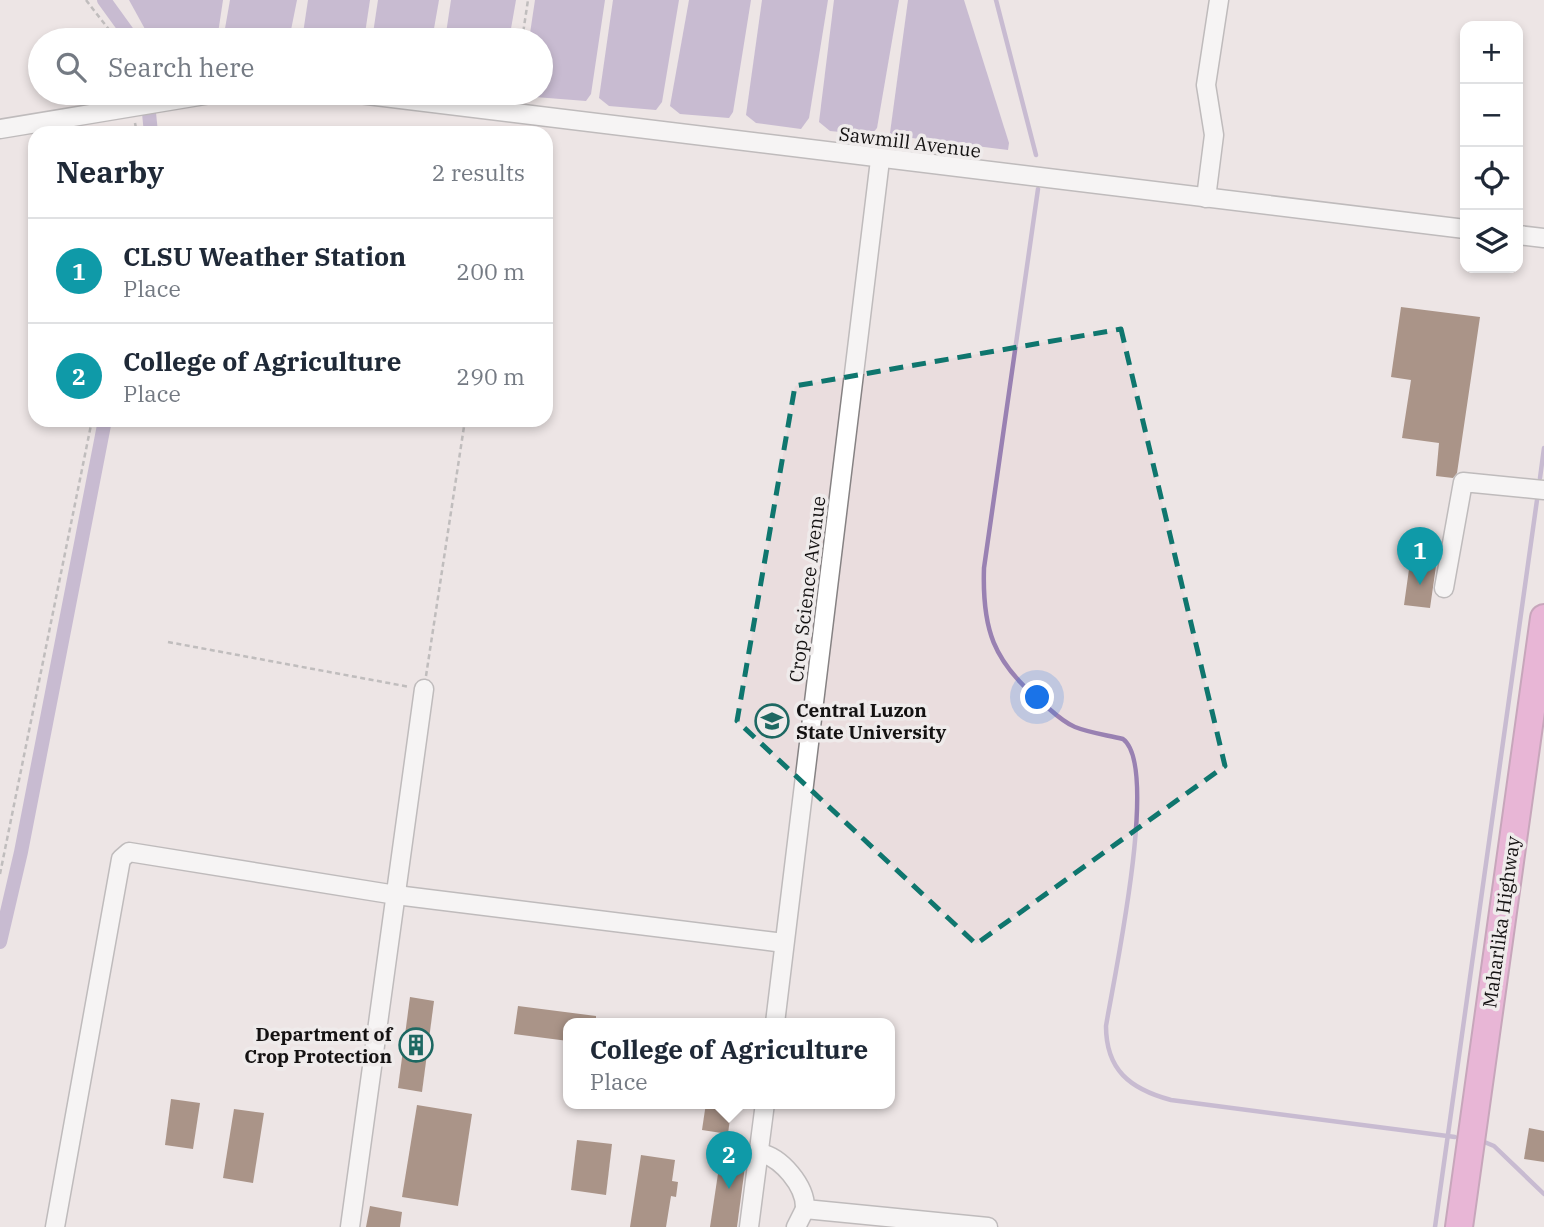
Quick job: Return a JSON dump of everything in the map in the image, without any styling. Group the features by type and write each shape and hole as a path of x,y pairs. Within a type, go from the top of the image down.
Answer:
{"highway":[{"name":"Maharlika Highway","path":"1459,1227 1544,618"}],"street":[{"path":"1206,198 1214,135 1206,86 1219,0"},
{"path":"0,129 145,105"},
{"name":"Sawmill Avenue","path":"446,105 880,160 1460,228"},
{"name":"Crop Science Avenue","path":"776,1018 880,160"},
{"path":"1523,236 1544,238"},
{"path":"1444,588 1463,482 1544,490"},
{"path":"350,1227 424,689"},
{"path":"55,1227 124,855 135,851 396,895 784,943"},
{"path":"749,1227 764,1109"},
{"path":"760,1153 770,1155 783,1166 802,1191 805,1209 796,1227"},
{"path":"805,1209 988,1227"}],"path":[{"path":"86,0 108,28"},
{"path":"524,28 528,0"},
{"path":"0,873 91,427"},
{"path":"168,642 424,689 464,427"}],"highlighted area":[{"path":"1121,329 1225,766 976,944 737,721 795,386"}],"shaded area":[{"name":"Central Luzon State University","path":"0,0 1544,0 1544,1227 0,1227"},
{"path":"129,0 223,0 219,28 144,28"},
{"path":"230,0 297,0 291,28 225,28"},
{"path":"308,0 370,0 366,28 304,28"},
{"path":"378,0 439,0 434,28 374,28"},
{"path":"451,0 516,0 511,28 447,28"},
{"path":"535,0 605,0 591,94 586,101 553,98 553,28 531,28"},
{"path":"613,0 679,0 662,102 656,110 609,106 599,98"},
{"path":"689,0 751,0 733,112 729,118 680,114 670,106"},
{"path":"762,0 828,0 809,118 801,129 756,123 746,115"},
{"path":"834,0 899,0 877,128 871,135 830,131 819,122"},
{"path":"908,0 964,0 1009,143 1008,150 896,136 890,133"}],"building":[{"path":"1401,307 1480,317 1457,473 1453,478 1436,476 1439,443 1402,438 1411,380 1391,377"},
{"path":"1411,555 1426,557 1425,565 1436,566 1430,608 1404,605"},
{"name":"Department of Crop Protection","path":"410,997 434,1001 422,1092 398,1088"},
{"path":"518,1006 596,1016 563,1018 563,1040 514,1034"},
{"path":"171,1099 200,1103 193,1149 165,1145"},
{"path":"417,1105 472,1114 458,1206 402,1197"},
{"path":"234,1109 264,1113 253,1183 223,1178"},
{"path":"705,1109 731,1109 728,1134 702,1130"},
{"path":"1529,1128 1544,1131 1544,1162 1524,1159"},
{"path":"577,1140 612,1144 606,1195 571,1190"},
{"path":"722,1147 747,1151 737,1227 710,1227"},
{"path":"641,1155 675,1160 672,1181 678,1182 676,1197 671,1196 666,1227 630,1227"},
{"path":"370,1206 402,1212 400,1227 366,1227"}],"waterway":[{"path":"104,0 124,28"},
{"path":"996,0 1036,155"},
{"path":"148,105 150,126"},
{"path":"1038,189 984,568 985,609 988,626 1001,657 1024,686 1070,725 1123,739 1133,757 1137,788 1136,829 1125,921 1106,1026 1110,1055 1123,1075 1132,1083 1171,1100 1455,1137"},
{"path":"0,942 21,852 104,427"},
{"path":"1540,478 1544,448"},
{"path":"1435,1227 1537,500"},
{"path":"1482,1141 1494,1146 1544,1194"}],"place":[{"name":"CLSU Weather Station","path":"1420,585"},
{"name":"Central Luzon State University","path":"772,721"},
{"name":"Department of Crop Protection","path":"416,1045"},
{"name":"College of Agriculture","path":"729,1189"}]}
